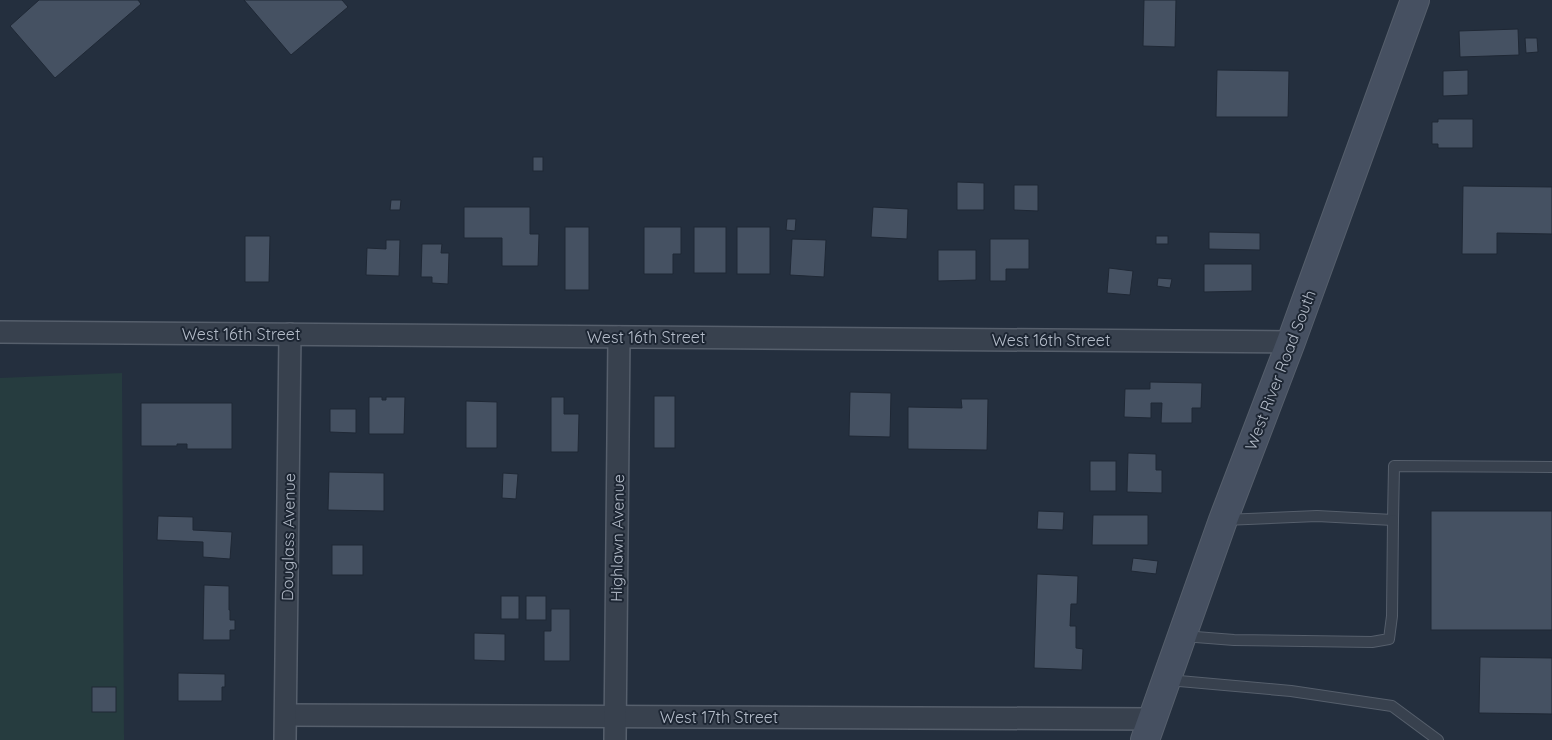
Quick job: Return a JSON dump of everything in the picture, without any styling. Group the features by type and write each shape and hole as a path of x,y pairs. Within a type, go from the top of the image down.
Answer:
{"main road":[{"name":"West River Road South","path":"1149,729 1223,520 1291,342 1415,0"}],"street":[{"name":"West 16th Street","path":"0,332 1291,342"},
{"name":"Douglass Avenue","path":"286,740 290,334"},
{"name":"Highlawn Avenue","path":"614,740 619,337"},
{"name":"West 17th Street","path":"286,715 615,716 1149,729"}],"lane":[{"path":"1182,636 1234,640 1372,642 1389,639 1392,616 1394,466 1552,467"},
{"path":"1223,520 1317,516 1393,520"},
{"path":"1167,680 1291,692 1392,706 1438,740"}],"green space":[{"path":"122,373 124,740 0,740 0,378"}],"building":[{"path":"39,0 138,0 141,4 55,78 10,26"},
{"path":"244,0 342,0 348,7 291,55"},
{"path":"1144,0 1176,0 1175,47 1143,46"},
{"path":"1518,29 1519,55 1460,57 1459,31"},
{"path":"1525,38 1537,38 1538,52 1526,53"},
{"path":"1217,70 1289,71 1288,117 1216,117"},
{"path":"1468,70 1468,95 1443,96 1443,71"},
{"path":"1438,119 1473,119 1473,148 1438,148 1438,144 1432,144 1432,122 1438,122"},
{"path":"533,157 543,157 543,171 533,171"},
{"path":"957,182 984,183 984,210 957,210"},
{"path":"1014,185 1038,185 1038,211 1014,210"},
{"path":"1463,186 1552,187 1552,234 1497,233 1497,254 1462,254"},
{"path":"391,200 401,200 400,210 390,210"},
{"path":"464,207 530,207 530,234 539,234 538,266 502,266 502,238 464,238"},
{"path":"873,207 908,209 907,239 871,237"},
{"path":"787,219 796,219 795,231 786,230"},
{"path":"565,227 589,227 589,290 565,290"},
{"path":"644,227 681,227 681,254 673,254 673,274 644,274"},
{"path":"694,227 726,227 726,273 694,273"},
{"path":"737,227 770,227 770,274 737,274"},
{"path":"1209,232 1260,233 1260,250 1209,249"},
{"path":"245,236 270,236 269,282 245,282"},
{"path":"1156,236 1168,236 1168,244 1156,244"},
{"path":"792,239 826,240 824,277 790,275"},
{"path":"990,239 1029,239 1029,269 1006,269 1006,281 990,281"},
{"path":"386,240 400,240 399,276 366,275 367,248 386,249"},
{"path":"422,244 442,244 441,253 449,253 448,284 432,283 432,277 421,277"},
{"path":"938,250 976,250 976,280 938,281"},
{"path":"1204,264 1252,264 1252,291 1204,292"},
{"path":"1109,268 1133,271 1130,295 1107,293"},
{"path":"1158,278 1172,279 1170,288 1157,286"},
{"path":"1150,382 1202,383 1201,408 1192,408 1192,423 1161,423 1162,403 1151,403 1151,418 1124,417 1125,389 1150,389"},
{"path":"850,392 891,393 890,437 849,436"},
{"path":"654,396 675,396 675,448 654,448"},
{"path":"369,397 382,397 382,400 386,400 386,397 405,397 404,434 369,434"},
{"path":"551,397 564,397 564,414 579,414 578,452 551,452"},
{"path":"961,399 988,399 987,450 908,449 908,407 962,408"},
{"path":"466,401 497,402 497,448 466,448"},
{"path":"141,403 232,403 232,449 187,449 187,444 177,444 177,446 141,446"},
{"path":"330,409 356,409 356,433 330,432"},
{"path":"1128,453 1156,454 1156,470 1162,470 1162,493 1127,492"},
{"path":"1090,461 1116,461 1116,491 1090,491"},
{"path":"329,472 384,473 384,511 328,510"},
{"path":"503,473 518,474 516,499 502,498"},
{"path":"1038,511 1064,512 1063,530 1037,529"},
{"path":"1431,511 1552,511 1552,630 1431,630"},
{"path":"1093,515 1148,515 1148,545 1092,545"},
{"path":"158,516 193,517 193,530 232,532 230,559 203,557 203,542 157,540"},
{"path":"332,545 363,545 363,575 332,575"},
{"path":"1133,558 1158,561 1156,574 1131,571"},
{"path":"1037,574 1078,576 1077,604 1071,604 1070,626 1076,626 1076,648 1083,649 1082,670 1034,668"},
{"path":"204,585 229,586 230,620 235,620 235,630 230,630 230,640 203,640"},
{"path":"501,596 519,596 519,619 501,619"},
{"path":"526,596 546,596 546,620 526,620"},
{"path":"551,609 570,609 570,661 544,661 544,631 551,631"},
{"path":"474,633 505,634 505,661 474,660"},
{"path":"1480,657 1552,658 1552,714 1479,713"},
{"path":"178,673 225,674 225,687 222,687 222,701 178,701"},
{"path":"92,687 116,687 116,712 92,712"}]}
